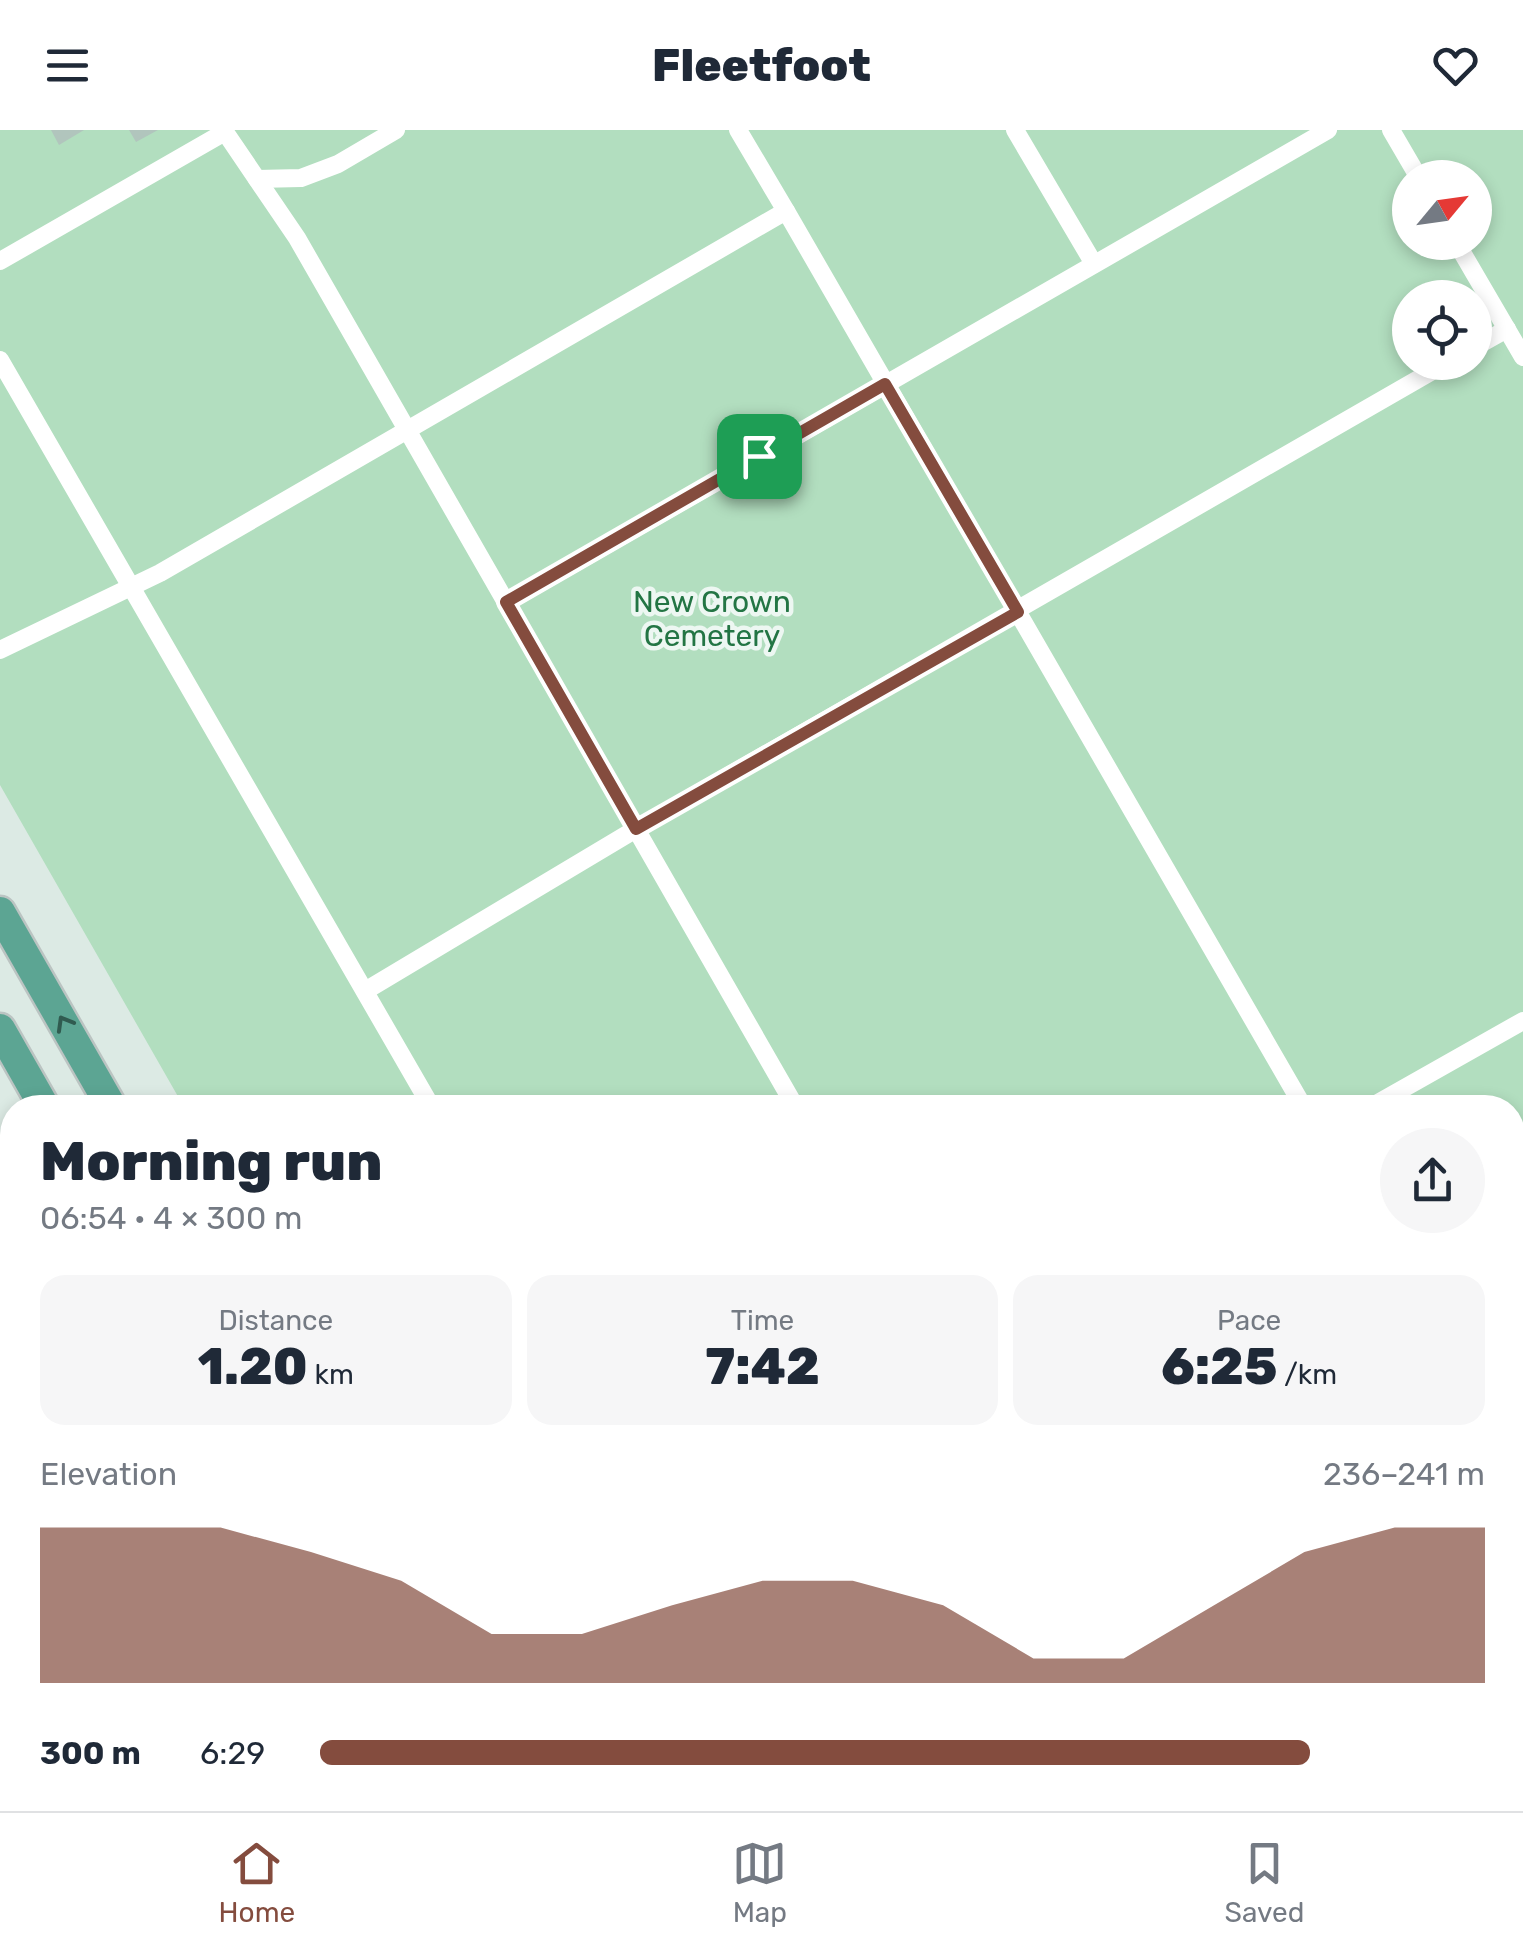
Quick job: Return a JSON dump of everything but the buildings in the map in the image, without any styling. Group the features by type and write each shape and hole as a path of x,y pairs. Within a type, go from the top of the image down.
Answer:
{"main road":[{"path":"0,912 105,1095"},
{"path":"0,1029 38,1095"}],"lane":[{"path":"257,179 301,178 338,164 396,130"},
{"path":"738,130 1297,1095"},
{"path":"1016,130 1094,264"},
{"path":"506,602 1328,130"},
{"path":"1391,130 1408,160"},
{"path":"0,261 225,131 296,238 789,1095"},
{"path":"0,650 160,572 786,211"},
{"path":"1467,260 1523,357"},
{"path":"1492,337 1507,329"},
{"path":"0,360 425,1095"},
{"path":"365,991 636,829 1417,380"},
{"path":"1392,1095 1523,1021"}],"green space":[{"name":"New Crown Cemetery","path":"0,130 1523,130 1523,1095 177,1095 0,785"}],"route":[{"path":"885,384 1018,612 636,829 506,602 759,456 885,384"}]}
